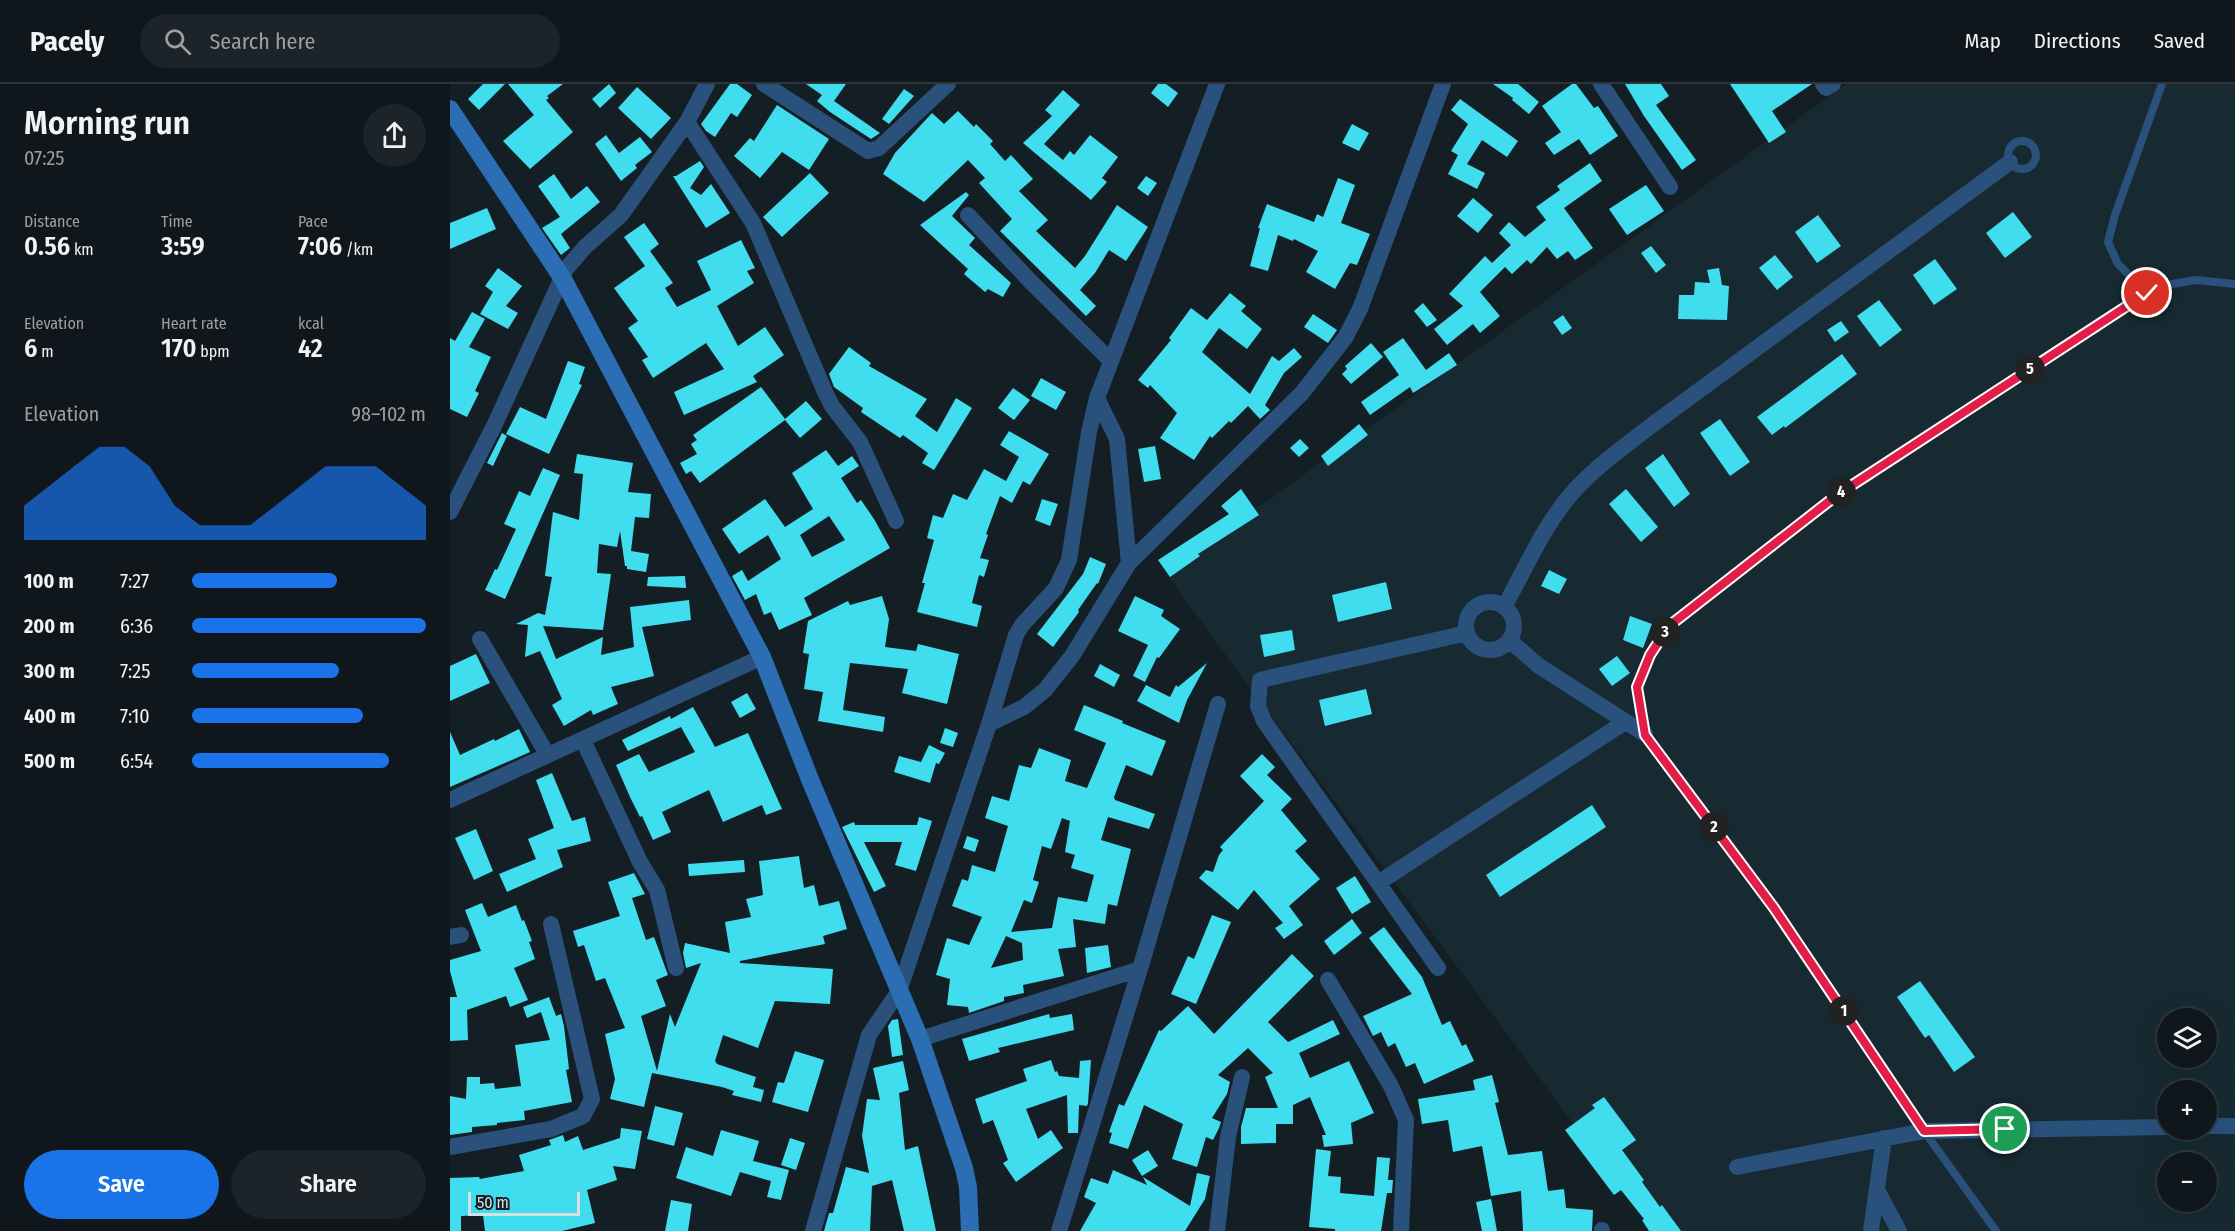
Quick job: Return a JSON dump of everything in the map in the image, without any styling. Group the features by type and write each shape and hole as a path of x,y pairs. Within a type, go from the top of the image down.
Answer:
{"main road":[{"path":"450,109 563,279 762,657 811,782 920,1039 964,1168 968,1188 970,1231"}],"street":[{"path":"764,84 868,151 879,148 948,84"},
{"path":"813,1231 869,1035 899,991 989,724 1016,635 1022,625 1056,588 1069,560 1089,432 1097,398 1216,84"},
{"path":"989,724 1024,707 1045,690 1072,656 1129,563 1302,393 1345,338 1360,309 1443,84"},
{"path":"1600,84 1670,187"},
{"path":"1823,84 1826,88 1833,84"},
{"path":"450,512 494,426 566,269 585,247 621,215 687,122 702,86"},
{"path":"687,122 753,223 825,392 832,406 860,442 896,520"},
{"path":"1504,607 1558,511 1575,490 1603,465 1648,428 2010,162"},
{"path":"968,215 1031,282 1110,360"},
{"path":"1097,398 1117,439 1129,563"},
{"path":"1490,602 1504,607 1509,612 1514,626 1509,640 1504,646 1490,650 1476,646 1467,633 1467,619 1476,607 1490,602"},
{"path":"1438,968 1264,721 1258,706 1260,680 1467,633"},
{"path":"480,639 547,754"},
{"path":"1509,640 1539,666 1645,735"},
{"path":"450,800 762,657"},
{"path":"1059,1231 1140,969 1218,704"},
{"path":"1378,883 1625,722"},
{"path":"583,740 640,862 657,890 676,968"},
{"path":"450,1147 550,1129 583,1116 592,1099 551,924"},
{"path":"920,1039 1140,969"},
{"path":"1328,980 1391,1086 1406,1120 1401,1231"},
{"path":"1217,1231 1228,1137 1242,1077"},
{"path":"2217,1126 2235,1126"},
{"path":"1737,1167 1924,1131 2157,1127"},
{"path":"1870,1231 1884,1138"},
{"path":"1876,1190 1899,1231"}],"lane":[{"path":"2147,293 2118,264 2108,242 2115,215 2162,84"},
{"path":"1995,1231 1924,1131 1774,908 1645,735 1637,687 1650,655 1669,626 1837,495 2147,293 2172,284 2196,280 2235,284"}],"shaded area":[{"path":"1846,84 2235,84 2235,1231 1653,1231 1166,574"}],"building":[{"path":"483,84 505,84 479,110 468,99"},
{"path":"508,84 563,84 547,96 549,98 546,100 573,132 530,169 503,141 534,115"},
{"path":"609,84 616,93 600,108 592,99"},
{"path":"730,84 737,84 752,95 737,117 731,113 715,137 701,124"},
{"path":"806,84 846,84 834,101 880,133 871,139 830,112 817,101 822,95"},
{"path":"1158,84 1166,84 1178,93 1168,107 1151,93"},
{"path":"1493,84 1518,84 1539,102 1529,114 1512,100 1513,98"},
{"path":"1572,84 1576,84 1594,108 1598,106 1618,136 1590,155 1579,139 1554,155 1545,143 1561,132 1542,106"},
{"path":"1625,84 1661,84 1669,96 1656,105 1696,160 1682,170 1644,116"},
{"path":"1730,84 1812,84 1772,111 1786,132 1769,143"},
{"path":"637,87 671,118 651,139 618,108"},
{"path":"904,89 914,96 889,124 882,119"},
{"path":"1063,90 1080,105 1044,144 1063,160 1070,151 1074,155 1090,135 1118,157 1102,178 1107,182 1091,200 1023,143 1052,116 1045,110"},
{"path":"1460,99 1518,141 1507,157 1482,140 1467,164 1485,173 1477,189 1448,174 1458,155 1451,151 1468,124 1451,110"},
{"path":"777,105 829,139 809,170 782,152 760,178 734,156 750,138 754,141"},
{"path":"958,111 974,127 976,124 993,141 990,144 1005,161 1011,155 1033,179 1019,191 1048,220 1036,231 1075,268 1117,205 1148,227 1126,261 1109,250 1095,273 1080,290 1096,306 1086,316 1000,231 1012,219 979,183 985,178 968,160 924,202 883,174 895,153 932,113 944,124"},
{"path":"1352,124 1369,133 1359,151 1342,143"},
{"path":"606,135 619,153 640,137 652,152 635,165 637,168 621,181 595,144"},
{"path":"700,161 704,167 690,188 701,195 711,184 730,213 706,228 673,176"},
{"path":"1590,163 1602,181 1564,208 1593,248 1575,260 1568,251 1557,259 1547,247 1531,264 1527,260 1512,274 1505,267 1480,292 1500,316 1480,333 1473,324 1447,345 1434,329 1463,306 1449,294 1485,256 1492,263 1511,245 1499,233 1509,222 1525,237 1546,220 1536,207 1560,190 1557,186"},
{"path":"810,173 829,193 782,237 763,217"},
{"path":"554,174 571,199 587,186 600,202 561,234 570,248 561,255 542,228 560,217 538,186"},
{"path":"1146,176 1157,183 1148,196 1137,188"},
{"path":"1338,178 1355,185 1341,223 1370,234 1357,265 1350,263 1335,289 1306,272 1318,251 1294,239 1293,241 1278,235 1268,271 1250,266 1260,228 1258,228 1267,204 1314,222 1317,214 1323,217"},
{"path":"1646,185 1664,211 1627,235 1609,209"},
{"path":"966,192 969,195 952,216 975,238 969,245 1011,283 1003,297 988,289 985,292 964,274 968,269 920,225"},
{"path":"1473,198 1493,215 1478,233 1457,216"},
{"path":"487,208 496,229 450,249 450,223"},
{"path":"2013,212 2032,237 2005,258 1986,233"},
{"path":"1818,215 1841,246 1817,263 1795,232"},
{"path":"644,223 659,244 650,251 673,283 665,288 677,307 711,290 697,261 741,240 755,268 747,271 754,283 717,306 738,346 765,327 784,355 753,376 757,382 684,415 674,392 724,369 706,343 653,378 642,360 648,357 628,328 638,321 614,288 645,266 624,237"},
{"path":"1651,246 1666,265 1656,273 1641,253"},
{"path":"1775,255 1793,277 1777,290 1759,268"},
{"path":"1935,259 1957,289 1934,305 1913,275"},
{"path":"498,268 522,286 506,306 518,313 508,329 480,314 493,292 485,286"},
{"path":"1719,268 1722,285 1729,286 1727,320 1678,319 1679,295 1694,295 1695,282 1710,283 1707,270"},
{"path":"1230,293 1246,306 1241,311 1262,329 1247,349 1219,328 1202,352 1250,394 1272,356 1279,361 1294,348 1302,357 1284,373 1265,405 1270,410 1260,419 1248,406 1212,438 1210,436 1194,460 1160,438 1177,413 1150,385 1148,388 1138,380 1171,340 1169,338 1191,308 1207,320"},
{"path":"1879,300 1902,330 1880,347 1857,316"},
{"path":"1423,303 1437,320 1427,327 1414,311"},
{"path":"472,312 485,319 469,347 491,357 475,391 479,393 467,417 450,409 450,338 455,341"},
{"path":"1313,314 1337,330 1328,343 1304,327"},
{"path":"1563,315 1572,328 1562,335 1553,322"},
{"path":"1841,321 1849,332 1835,342 1827,330"},
{"path":"1403,338 1426,370 1449,353 1457,365 1413,393 1410,387 1370,415 1361,402 1399,375 1383,352"},
{"path":"1371,343 1383,357 1351,384 1342,374 1347,369 1345,366"},
{"path":"849,347 871,363 869,366 927,399 915,416 937,432 956,398 972,408 934,470 922,463 928,453 903,435 900,438 861,412 863,408 834,387 829,374"},
{"path":"1842,354 1857,374 1785,428 1784,426 1772,435 1757,417"},
{"path":"568,361 585,367 579,384 582,385 549,454 506,434 520,407 546,419"},
{"path":"1041,378 1066,392 1056,410 1031,396"},
{"path":"761,387 785,419 806,401 822,419 800,438 785,420 700,483 691,471 686,474 680,463 697,454 691,444 697,440 693,435"},
{"path":"1013,388 1030,400 1014,420 998,408"},
{"path":"1720,419 1750,462 1730,476 1700,433"},
{"path":"1359,424 1368,435 1328,466 1321,456"},
{"path":"1009,431 1049,454 1030,485 1023,481 1012,503 1000,496 980,558 989,560 984,577 979,575 972,603 982,606 977,627 917,612 934,540 927,538 933,515 943,518 953,494 967,500 984,469 1006,481 1019,457 1000,445"},
{"path":"502,433 507,436 493,466 487,463"},
{"path":"1300,439 1309,448 1299,457 1290,448"},
{"path":"1155,446 1161,479 1144,482 1138,449"},
{"path":"826,450 838,466 852,456 859,466 841,478 857,503 861,500 890,548 804,598 812,615 779,630 771,612 764,615 756,594 745,600 732,576 742,570 748,581 781,559 768,535 739,554 722,529 765,499 785,527 813,509 792,473","holes":["829,516 845,540 812,557 800,535"]},
{"path":"577,454 633,463 628,492 651,494 649,518 635,517 631,551 649,554 646,572 627,569 620,531 617,547 599,544 597,573 611,574 603,630 543,626 556,659 603,637 601,655 634,647 630,607 689,600 691,620 642,627 654,676 611,687 618,704 593,715 591,710 564,726 552,705 562,699 540,651 525,657 528,625 516,624 538,613 545,615 552,577 545,576 553,512 579,520 583,474 574,473"},
{"path":"1663,454 1690,494 1674,507 1645,468"},
{"path":"543,468 560,475 505,599 485,590 516,529 504,524 519,491 530,496"},
{"path":"1241,489 1259,515 1198,554 1200,556 1170,577 1158,560 1229,514 1221,506"},
{"path":"1626,489 1658,527 1641,542 1609,504"},
{"path":"1042,499 1058,504 1050,526 1035,520"},
{"path":"1090,557 1106,564 1098,584 1053,647 1037,634 1083,574"},
{"path":"1549,570 1567,579 1559,594 1541,586"},
{"path":"685,576 686,588 647,586 648,577"},
{"path":"1386,582 1392,609 1338,622 1332,595"},
{"path":"882,596 889,619 885,647 916,651 918,644 959,654 947,704 902,693 908,669 850,663 843,710 885,717 883,732 818,721 823,692 804,689 809,654 803,653 808,621 848,601 850,605"},
{"path":"1135,596 1164,610 1161,616 1180,629 1159,658 1157,657 1145,682 1133,676 1148,645 1118,631"},
{"path":"1630,616 1652,624 1643,648 1623,640"},
{"path":"1292,630 1295,650 1264,657 1260,635"},
{"path":"476,654 490,683 450,701 450,666"},
{"path":"1617,656 1630,673 1612,686 1599,669"},
{"path":"1207,663 1187,700 1179,723 1137,701 1146,685 1170,697 1176,685 1178,687"},
{"path":"1100,664 1120,675 1114,687 1094,676"},
{"path":"1366,689 1372,714 1325,726 1319,700"},
{"path":"747,693 756,709 740,718 731,702"},
{"path":"1084,705 1166,741 1152,776 1126,765 1114,797 1115,800 1155,814 1149,829 1108,817 1101,840 1131,849 1117,906 1108,904 1105,924 1073,919 1076,947 1058,949 1064,976 1023,985 1024,993 1004,997 1004,1001 969,1013 968,1007 947,1005 950,979 936,975 947,938 969,945 982,917 952,906 962,879 968,881 972,865 995,872 1008,826 985,818 992,796 1009,801 1019,765 1031,768 1039,748 1071,760 1065,781 1087,788 1106,743 1074,730","holes":["1062,818 1070,821 1065,852 1075,855 1071,868 1094,875 1087,902 1058,897 1052,928 1011,932 1024,900 1032,903 1039,882 1033,880 1042,846 1051,849","1006,936 1022,943 1023,960 991,968"]},
{"path":"693,707 715,747 748,733 782,809 766,815 762,805 723,822 709,790 662,812 671,832 653,840 616,765 639,754 649,772 695,752 681,727 628,751 622,740"},
{"path":"945,728 958,733 953,747 940,743"},
{"path":"519,729 530,752 450,787 450,732 460,755"},
{"path":"929,745 945,753 939,764 936,763 930,783 894,772 899,756 921,762"},
{"path":"1262,754 1275,767 1267,775 1292,799 1281,810 1307,841 1295,851 1320,879 1289,906 1303,925 1284,939 1275,928 1283,923 1254,890 1238,910 1199,878 1206,870 1213,872 1223,850 1220,847 1264,801 1240,776"},
{"path":"552,773 572,821 585,817 591,841 557,850 563,867 507,892 499,874 536,859 528,839 554,828 536,780"},
{"path":"1592,805 1606,827 1500,897 1486,875"},
{"path":"919,817 932,821 916,871 895,865 902,842 864,842 886,886 874,892 842,827 854,822 855,825 917,825"},
{"path":"476,829 493,871 474,880 455,838"},
{"path":"967,836 979,840 975,852 963,848"},
{"path":"799,856 804,888 814,885 819,906 839,901 847,929 823,936 825,944 740,961 740,963 833,969 830,1004 775,1001 758,1048 723,1035 715,1061 717,1064 756,1077 753,1087 764,1090 761,1102 732,1095 734,1091 722,1087 652,1073 644,1107 610,1099 615,1079 605,1034 625,1028 605,978 596,981 584,945 578,947 573,931 620,916 608,882 634,873 645,894 632,898 646,940 654,937 668,975 656,980 666,1006 641,1016 657,1071 670,1014 675,1027 701,963 686,968 683,953 685,943 730,953 725,922 751,917 746,899 763,895 759,861"},
{"path":"744,860 745,872 689,876 688,864"},
{"path":"1355,876 1371,902 1352,914 1336,888"},
{"path":"482,903 488,917 516,905 522,921 524,920 532,941 529,942 535,959 514,968 528,1000 510,1007 506,996 467,1010 468,1040 450,1041 450,997 457,997 450,971 450,960 481,951 465,910"},
{"path":"1212,915 1231,922 1196,1004 1171,994 1188,956 1194,959"},
{"path":"1352,919 1362,933 1334,955 1324,941"},
{"path":"1384,927 1422,977 1442,1025 1450,1021 1462,1046 1466,1044 1474,1061 1424,1084 1415,1063 1406,1067 1395,1043 1388,1047 1381,1032 1373,1036 1363,1016 1412,994 1369,938"},
{"path":"1108,945 1111,967 1087,973 1085,948"},
{"path":"1292,954 1314,976 1268,1022 1288,1042 1333,1020 1340,1034 1299,1053 1310,1078 1349,1061 1374,1113 1351,1123 1353,1144 1324,1147 1322,1135 1326,1135 1310,1097 1293,1105 1293,1124 1276,1124 1276,1143 1241,1144 1241,1127 1246,1108 1278,1108 1265,1077 1273,1073 1248,1048 1218,1075 1230,1082 1227,1094 1212,1118 1221,1122 1213,1140 1206,1137 1197,1167 1172,1159 1183,1124 1144,1105 1128,1149 1109,1143 1112,1133 1109,1132 1119,1104 1124,1106 1159,1030 1161,1031 1188,1006 1214,1034"},
{"path":"1920,981 1975,1057 1954,1072 1929,1035 1925,1038 1897,997"},
{"path":"549,997 556,1016 561,1014 564,1026 569,1069 566,1070 572,1102 524,1111 525,1120 472,1127 472,1132 450,1135 450,1096 466,1099 467,1077 480,1077 480,1084 494,1083 495,1089 521,1086 515,1045 550,1040 541,1012 527,1018 523,1007"},
{"path":"1049,1014 1050,1018 1072,1014 1074,1030 998,1048 1000,1052 969,1061 962,1039"},
{"path":"898,1019 903,1055 892,1057 888,1026 892,1020"},
{"path":"795,1051 824,1060 808,1112 772,1102 778,1082 784,1083"},
{"path":"1051,1060 1059,1076 1079,1078 1080,1061 1091,1060 1088,1103 1087,1106 1079,1105 1078,1133 1068,1133 1067,1095 1026,1109 1038,1139 1051,1130 1063,1148 1016,1182 1003,1163 1008,1160 993,1120 983,1124 975,1099 1027,1081 1023,1069"},
{"path":"903,1061 909,1090 899,1093 905,1150 918,1146 936,1231 904,1231 892,1180 872,1186 870,1231 824,1231 829,1213 833,1213 846,1167 869,1173 862,1136 867,1099 880,1100 873,1068"},
{"path":"1492,1075 1499,1102 1495,1103 1508,1155 1542,1151 1548,1191 1564,1189 1566,1208 1593,1210 1592,1231 1523,1231 1521,1191 1491,1196 1482,1146 1453,1152 1448,1120 1422,1124 1418,1099 1475,1090 1473,1080"},
{"path":"1604,1097 1636,1140 1622,1150 1660,1207 1662,1205 1681,1231 1649,1231 1642,1220 1644,1219 1621,1190 1614,1195 1565,1130 1595,1108 1592,1105"},
{"path":"655,1106 683,1113 674,1146 647,1139"},
{"path":"621,1128 642,1131 635,1169 613,1166 617,1180 587,1190 595,1223 562,1231 485,1231 483,1215 461,1216 461,1231 450,1231 450,1178 479,1177 480,1179 524,1171 519,1155 551,1145 549,1140 563,1135 565,1142 578,1136 583,1150 620,1138"},
{"path":"721,1130 759,1141 753,1161 789,1170 781,1200 767,1197 771,1181 740,1172 731,1196 676,1178 686,1147 713,1156"},
{"path":"790,1138 805,1143 796,1170 781,1165"},
{"path":"1316,1149 1331,1151 1328,1176 1341,1177 1340,1193 1374,1196 1377,1157 1390,1158 1388,1180 1393,1180 1392,1193 1387,1193 1381,1231 1335,1231 1335,1229 1309,1227"},
{"path":"1148,1150 1158,1166 1142,1176 1132,1160"},
{"path":"1113,1170 1147,1185 1143,1177 1190,1206 1197,1173 1210,1176 1205,1199 1185,1231 1080,1231 1096,1203 1084,1197 1091,1178 1108,1184"},
{"path":"1491,1199 1497,1231 1482,1231 1476,1202"},
{"path":"671,1200 692,1204 688,1231 665,1231"}],"route":[{"path":"2005,1129 1924,1131 1774,908 1645,735 1637,687 1650,655 1669,626 1837,495 2147,293"}]}
